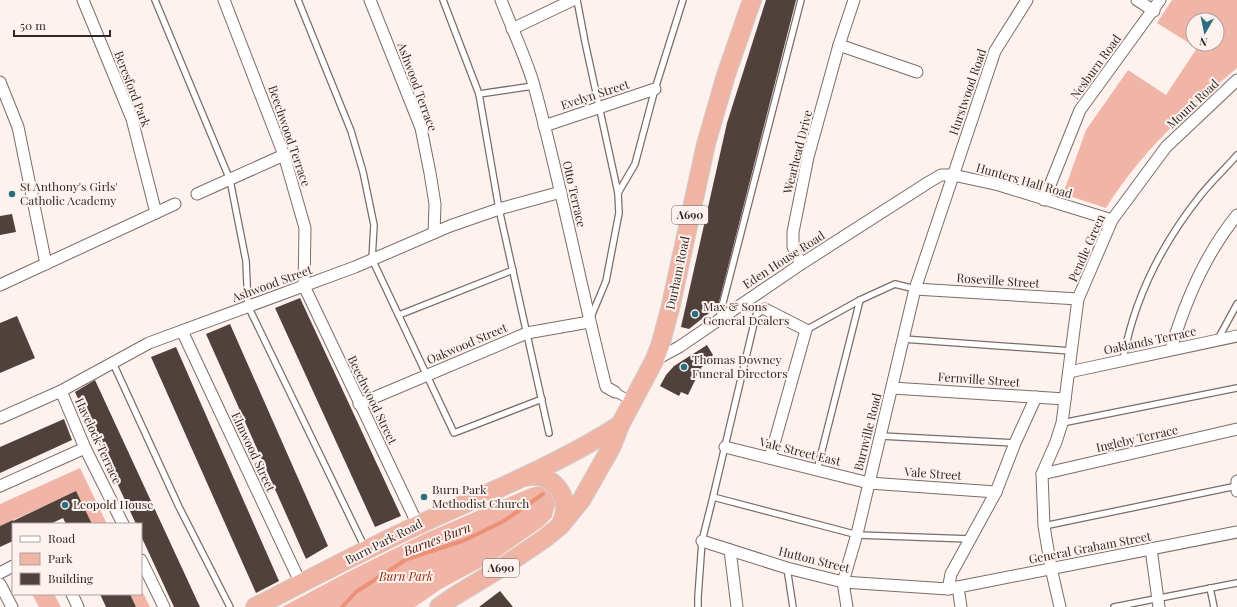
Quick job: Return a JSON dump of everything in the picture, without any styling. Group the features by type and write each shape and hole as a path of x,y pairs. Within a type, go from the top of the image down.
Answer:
{"highway":[{"name":"Durham Road","path":"620,425 654,361 666,327 706,144 726,75 752,0"},
{"name":"Burn Park Road","path":"255,607 418,525 522,478 590,444 620,425"},
{"name":"A690","path":"439,607 544,540 561,525 582,499 612,446 620,425"},
{"name":"A690","path":"522,478 535,476 542,477 549,480 559,488 564,498 565,505 564,519 561,525"}],"street":[{"name":"Beresford Park","path":"83,0 132,119 156,213"},
{"name":"Beechwood Terrace","path":"224,0 284,155 305,228 304,286"},
{"name":"Ashwood Terrace","path":"370,0 421,128 435,204 434,233"},
{"name":"Otto Terrace","path":"501,0 534,86 561,192 606,386 615,392"},
{"path":"512,29 573,0"},
{"name":"Wearhead Drive","path":"801,264 793,247 792,232 808,157 839,45 854,0"},
{"name":"Hurstwood Road","path":"916,288 995,51 1027,0"},
{"path":"1137,0 1154,11"},
{"name":"Nesburn Road","path":"1044,200 1080,110 1154,11 1160,0"},
{"path":"839,45 917,72"},
{"name":"Mount Road","path":"1166,147 1237,80"},
{"path":"0,82 18,127 46,264"},
{"name":"Evelyn Street","path":"544,126 655,89"},
{"name":"Pendle Green","path":"1042,474 1056,442 1062,423 1078,299 1112,220 1166,147"},
{"path":"197,194 284,155"},
{"name":"Hunters Hall Road","path":"929,182 941,175 953,175 999,185 1112,220"},
{"name":"Eden House Road","path":"654,361 929,182"},
{"name":"Ashwood Street","path":"0,418 61,391 149,343 304,286 434,233 499,209 561,192"},
{"path":"0,285 175,204"},
{"path":"1171,350 1178,326 1195,286 1216,244 1237,215"},
{"name":"Beechwood Street","path":"304,286 418,525"},
{"name":"Roseville Street","path":"916,288 1078,299"},
{"name":"Burnville Road","path":"843,582 857,534 916,288"},
{"path":"765,310 806,330 770,458"},
{"name":"Oakwood Street","path":"359,404 527,333 590,322"},
{"name":"Elmwood Street","path":"182,331 301,584"},
{"name":"Oaklands Terrace","path":"1069,372 1237,336"},
{"name":"Fernville Street","path":"892,388 1065,399"},
{"name":"Havelock Terrace","path":"61,391 86,448 123,523"},
{"path":"615,392 633,402"},
{"path":"961,607 953,588 951,574 996,492 1015,443 1036,397"},
{"name":"Ingleby Terrace","path":"1042,474 1237,429"},
{"name":"Vale Street East","path":"725,447 869,483"},
{"path":"0,486 86,448"},
{"path":"1042,474 1044,526 1051,568 1060,607"},
{"name":"Vale Street","path":"869,483 996,492"},
{"name":"General Graham Street","path":"953,588 1237,532"},
{"name":"Hutton Street","path":"702,541 787,568 843,582 953,588"},
{"path":"1150,549 1159,603"},
{"path":"730,550 737,607"},
{"path":"142,562 164,607"},
{"path":"0,573 12,567"},
{"path":"843,582 847,607"},
{"path":"0,584 12,607"},
{"path":"72,595 78,607"}],"lane":[{"path":"155,0 230,180 246,262 248,306 366,551"},
{"path":"298,0 351,131 363,172 374,225 372,259 454,432 542,398"},
{"path":"442,0 478,94 499,209 549,433"},
{"path":"577,0 618,193 619,213 606,281 590,322"},
{"path":"618,193 635,164 655,89 683,0"},
{"path":"719,320 801,0"},
{"path":"478,94 534,86"},
{"path":"1123,360 1134,314 1146,283 1160,255 1200,196 1237,156"},
{"path":"398,315 513,270"},
{"path":"806,330 860,300 895,284 916,288"},
{"path":"818,470 860,300"},
{"path":"1218,340 1237,304"},
{"path":"698,607 702,541 756,315 765,310"},
{"path":"904,339 1071,351"},
{"path":"113,363 178,507 230,607"},
{"path":"1062,423 1237,388"},
{"path":"881,436 1015,443"},
{"path":"1044,526 1237,486"},
{"path":"713,497 857,534 970,539"},
{"path":"787,568 793,607"},
{"path":"1114,607 1159,603 1210,588 1237,583"},
{"path":"1210,588 1214,607"}],"green space":[{"path":"1172,0 1237,0 1237,68 1201,99 1149,150 1119,188 1106,208 1063,194 1086,130 1128,70 1166,95 1194,52 1225,52 1225,12 1185,12 1185,40 1157,23"},
{"path":"80,468 107,523 92,523 76,492 0,526 0,504"},
{"name":"Burn Park","path":"541,486 554,495 555,504 552,517 542,527 493,561 441,589 415,607 282,607 424,534 530,488"},
{"path":"142,591 150,607 136,607 130,595 142,595"},
{"path":"33,595 55,595 61,607 39,607"}],"building":[{"path":"766,0 796,0 718,306 689,329 681,327 727,123"},
{"path":"12,214 16,232 0,235 0,216"},
{"path":"300,298 401,516 375,527 275,308"},
{"path":"17,316 35,358 0,373 0,323"},
{"path":"230,324 328,546 306,559 206,334"},
{"path":"707,345 713,355 701,368 688,395 681,392 679,396 660,386 666,375 674,366"},
{"path":"176,347 279,581 256,593 151,357"},
{"path":"95,380 200,607 174,607 142,538 142,523 136,523 75,392"},
{"path":"64,419 72,440 0,473 0,447"},
{"name":"Leopold House","path":"76,491 92,523 66,523 63,518 52,523 12,523 12,541 0,547 0,526"},
{"path":"500,591 513,607 479,607"},
{"path":"100,595 130,595 136,607 106,607"}],"waterway":[{"name":"Barnes Burn","path":"342,607 356,592 407,559 465,540 504,521 543,494"}],"place":[{"name":"St Anthony's Girls' Catholic Academy","path":"12,194"},
{"name":"Max & Sons General Dealers","path":"695,314"},
{"name":"Thomas Downey Funeral Directors","path":"684,367"},
{"name":"Burn Park Methodist Church","path":"424,497"},
{"name":"Leopold House","path":"65,505"}]}
